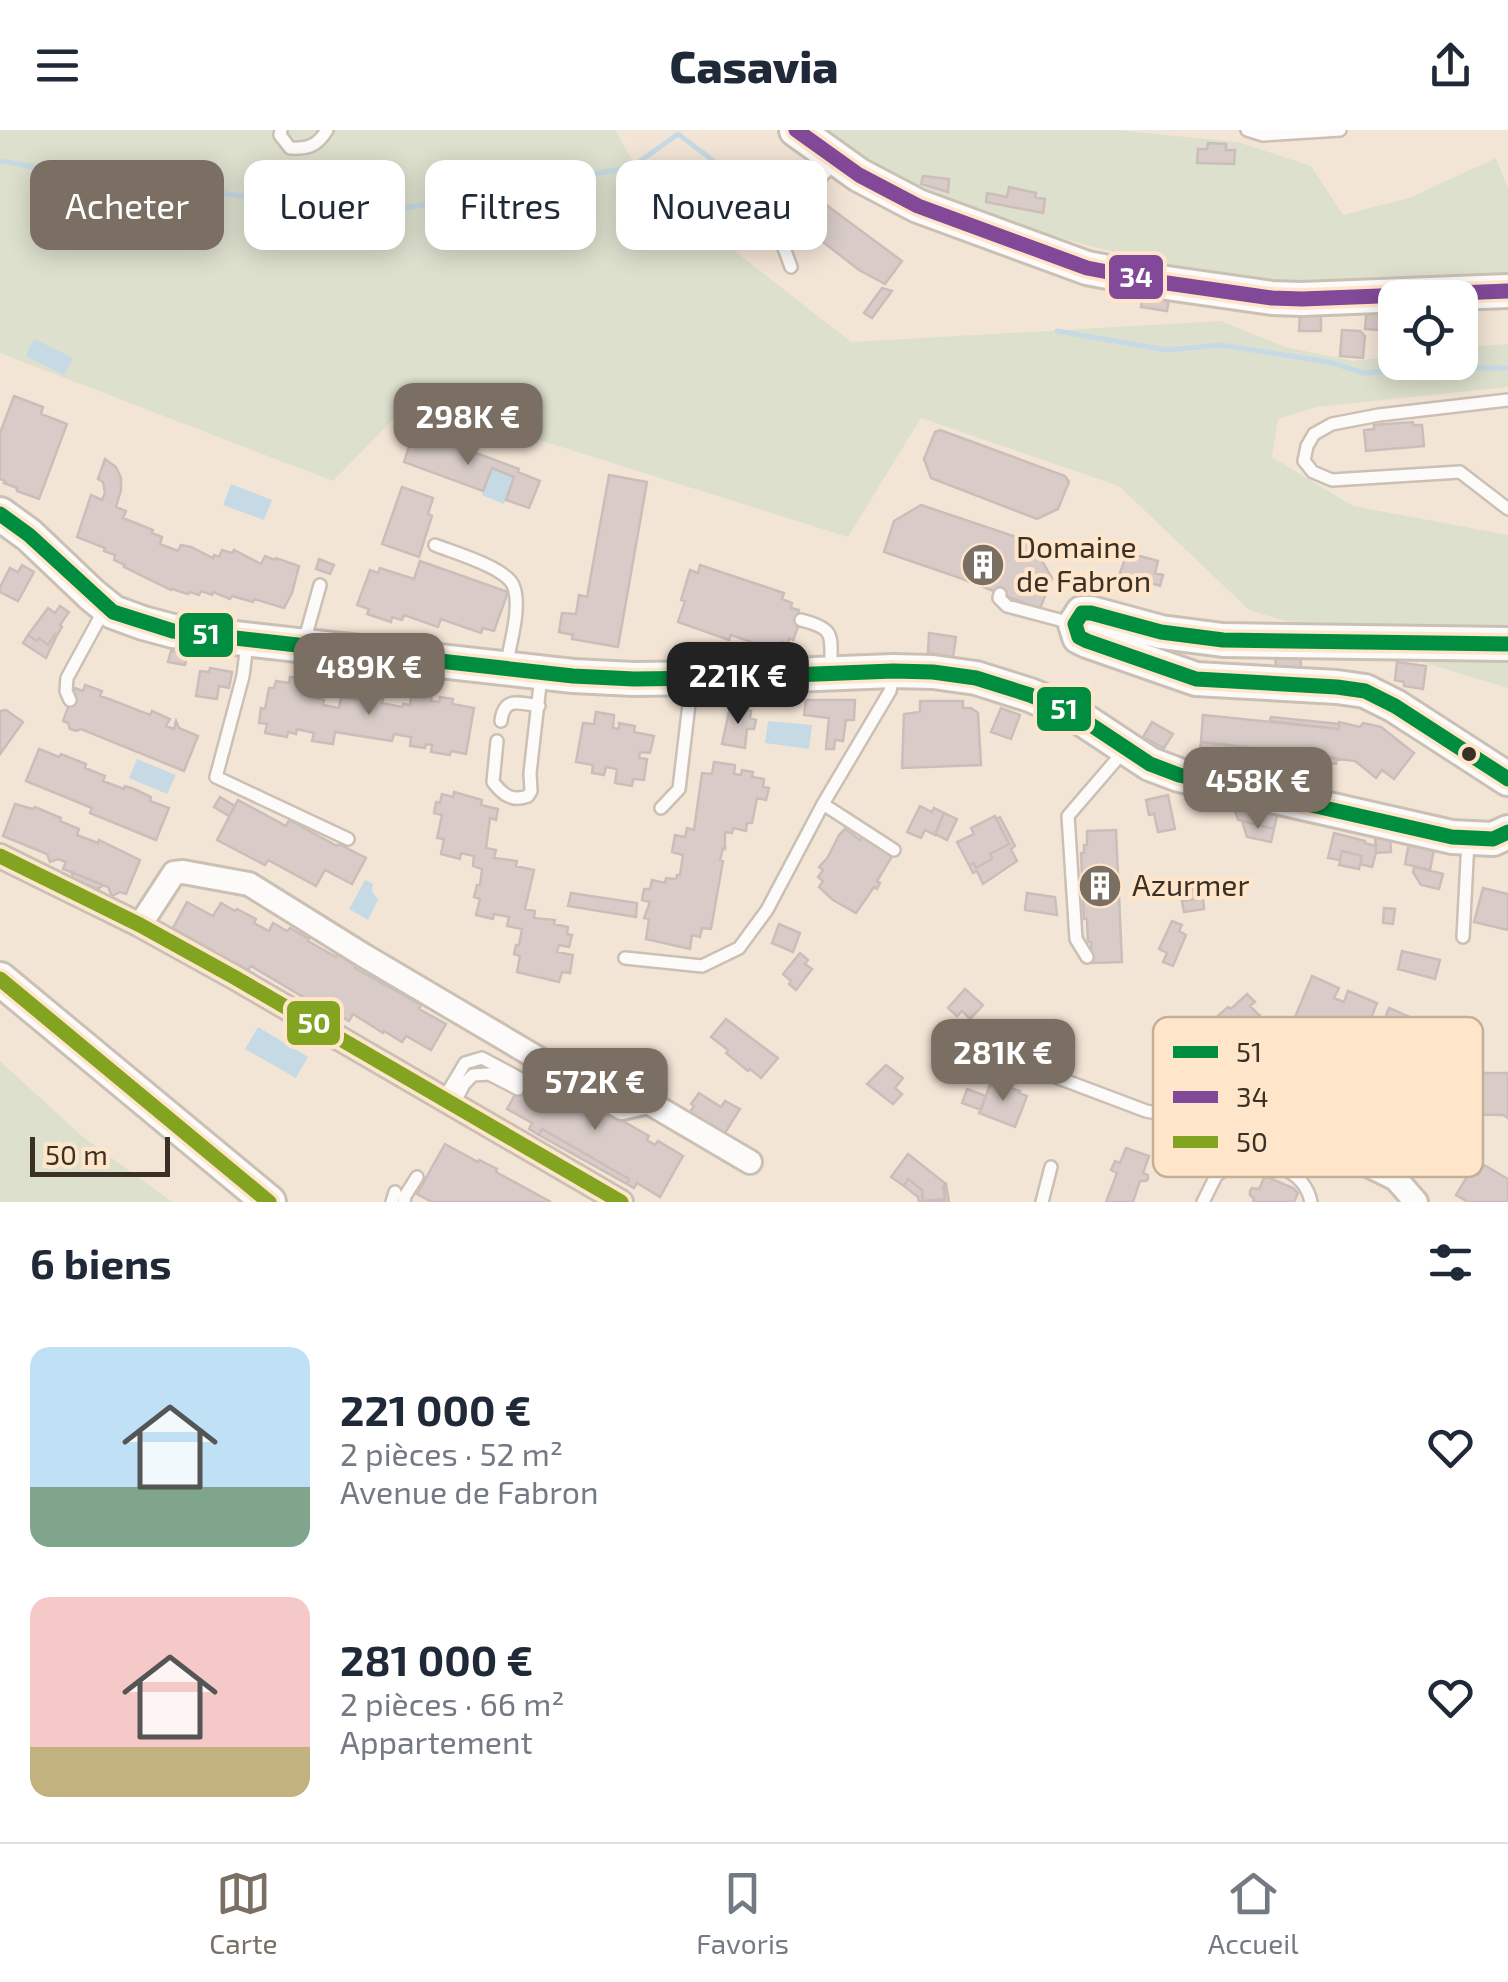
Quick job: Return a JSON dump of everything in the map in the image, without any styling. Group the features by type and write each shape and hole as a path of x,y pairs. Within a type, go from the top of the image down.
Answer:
{"street":[{"path":"796,130 836,160 918,206 1087,268 1122,276 1272,298 1508,291"},
{"path":"0,514 29,535 113,612 173,631 634,679 893,670 976,678 1073,713 1150,764 1178,775 1494,839"},
{"path":"1508,644 1223,640 1161,632 1091,612 1082,613 1075,624 1079,636 1087,641 1196,679 1366,692 1395,706 1508,779"},
{"path":"0,856 140,925 234,977 621,1202"},
{"path":"140,925 174,873 249,884 622,1108 648,1102 750,1162"},
{"path":"0,979 269,1202"},
{"path":"1396,1178 1416,1202"}],"lane":[{"path":"281,130 280,135 290,148 307,149 320,142 327,130"},
{"path":"1247,130 1263,136 1340,130"},
{"path":"827,171 836,160"},
{"path":"785,250 791,267"},
{"path":"1508,400 1332,424 1314,434 1304,461 1313,472 1332,480 1460,472 1508,508"},
{"path":"435,545 500,572 514,586 516,610 506,667"},
{"path":"303,646 320,585"},
{"path":"1000,594 1006,606 1075,624"},
{"path":"70,700 66,678 106,606"},
{"path":"801,620 822,625 827,631 831,673"},
{"path":"248,640 216,777 348,839"},
{"path":"626,958 702,966 739,948 768,910 823,804 890,692 893,670"},
{"path":"498,741 493,782 504,795 528,796 541,672"},
{"path":"662,808 679,789 689,704 688,678"},
{"path":"501,721 506,707 515,702 538,706"},
{"path":"1087,956 1076,939 1068,816 1126,749"},
{"path":"823,804 894,850"},
{"path":"1463,936 1494,839"},
{"path":"987,1051 1153,1112"},
{"path":"448,1103 473,1075 489,1074 520,1085"},
{"path":"1042,1202 1051,1167"},
{"path":"397,1199 405,1196 417,1177"},
{"path":"1203,1202 1216,1177"},
{"path":"1298,1177 1311,1202"}],"green space":[{"path":"0,130 615,130 632,160 616,160 616,250 734,250 851,342 1221,321 1285,347 1353,361 1378,358 1378,380 1478,380 1478,346 1508,344 1508,387 1316,407 1278,419 1272,457 1353,506 1508,535 1508,688 1249,610 1119,486 921,418 848,537 412,400 333,481 0,353"},
{"path":"821,130 1115,130 1238,142 1311,166 1343,215 1409,198 1496,158 1508,189 1508,282 1378,280 1378,283 1238,285 951,209"},
{"path":"0,1061 83,1137 172,1202 0,1202"}],"water":[{"path":"34,339 73,358 64,375 26,356"},
{"path":"492,468 514,477 504,504 482,495"},
{"path":"231,484 272,500 264,520 223,505"},
{"path":"768,721 812,725 809,749 765,743"},
{"path":"137,759 176,775 167,794 129,778"},
{"path":"365,880 373,884 372,891 378,900 368,920 349,909"},
{"path":"258,1027 308,1057 296,1078 245,1049"}],"building":[{"path":"1208,143 1226,144 1226,150 1235,150 1234,164 1197,163 1198,149 1207,149"},
{"path":"923,176 949,179 948,192 921,184"},
{"path":"1009,187 1045,199 1043,213 986,202 987,193 1007,197"},
{"path":"827,206 902,261 885,284 827,245"},
{"path":"882,288 892,291 872,318 864,313"},
{"path":"1143,294 1169,298 1167,311 1141,307"},
{"path":"1367,307 1378,307 1378,330 1365,329"},
{"path":"1300,312 1321,313 1321,331 1299,331"},
{"path":"1342,330 1360,331 1365,336 1363,358 1340,356"},
{"path":"14,396 43,407 41,414 67,424 39,499 0,479 0,433"},
{"path":"1374,425 1422,425 1424,446 1366,451 1364,430 1374,429"},
{"name":"Domaine de Fabron","path":"940,430 1065,476 1069,482 1058,509 1037,519 931,478 924,459 935,432"},
{"path":"413,434 436,443 437,439 452,444 540,481 529,508 506,500 514,477 492,468 483,491 404,462"},
{"path":"105,459 116,467 121,478 116,507 126,511 123,518 153,530 162,537 160,544 178,551 181,545 191,547 213,558 219,557 222,550 234,550 261,564 265,556 299,566 284,608 254,599 230,599 213,592 212,595 201,591 199,595 171,590 124,567 105,548 77,537 91,495 102,500 105,493 103,482 98,479"},
{"path":"609,475 647,482 618,647 572,639 573,635 559,632 562,613 576,614 579,595 587,597"},
{"path":"402,487 433,498 428,514 432,516 419,557 382,544"},
{"name":"Domaine de Fabron","path":"921,505 1031,542 1052,578 1040,609 884,552 894,521"},
{"path":"1130,546 1138,549 1136,555 1158,561 1155,573 1163,575 1160,586 1147,582 1143,590 1118,578"},
{"path":"319,559 334,565 330,574 316,569"},
{"path":"420,561 508,592 494,631 483,628 481,633 441,619 438,627 404,615 402,620 392,617 391,622 367,614 369,609 357,605 370,570 378,573 380,568 414,579"},
{"path":"22,565 34,572 18,601 0,592 0,587 10,568 18,572"},
{"path":"700,565 784,593 782,599 792,603 791,608 799,610 797,616 802,617 793,640 789,638 788,644 782,642 780,646 771,643 769,648 731,635 729,640 678,622 690,570 698,573"},
{"path":"60,606 69,612 48,645 28,635 48,608 55,613"},
{"path":"929,633 956,637 953,657 928,653"},
{"path":"55,634 46,658 23,643 28,635 48,645"},
{"path":"1275,650 1300,650 1301,668 1276,668"},
{"path":"171,651 187,654 185,665 168,662"},
{"path":"1397,662 1426,666 1423,689 1395,680"},
{"path":"210,668 232,672 229,688 219,686 217,699 196,696 200,671 209,672"},
{"path":"290,677 300,679 299,688 316,691 315,698 324,700 323,705 339,708 341,697 356,700 358,688 375,691 374,697 383,699 382,703 402,707 410,705 412,692 421,693 422,689 432,691 431,701 439,702 440,697 453,699 452,704 474,708 466,754 431,752 432,745 410,746 411,737 394,734 392,741 335,732 333,744 312,741 314,733 297,729 296,734 288,732 287,737 265,733 267,724 259,723 269,688 274,688 276,681 289,683"},
{"path":"85,685 102,691 100,696 170,719 166,726 174,729 176,721 179,728 198,736 184,771 81,729 70,729 63,721 75,688 83,691"},
{"path":"806,700 855,700 854,720 846,720 843,741 835,740 834,749 826,749 829,718 804,715"},
{"path":"920,701 963,701 963,708 978,713 981,765 902,768 904,714 920,712"},
{"path":"730,707 751,711 750,718 756,720 754,729 747,729 745,748 722,744"},
{"path":"1001,708 1020,715 1011,739 991,732"},
{"path":"6,710 23,722 0,754 0,711"},
{"path":"596,712 614,715 613,728 619,729 619,723 635,726 634,732 654,736 650,753 640,752 639,758 647,759 644,780 633,779 632,786 615,783 617,769 606,767 604,775 592,773 593,765 576,762 583,723 594,724"},
{"path":"1203,715 1339,729 1339,722 1360,727 1363,723 1381,727 1414,753 1394,779 1382,770 1376,778 1355,761 1201,742"},
{"path":"1271,717 1339,724 1339,729 1270,721"},
{"path":"1152,722 1173,734 1164,748 1143,737"},
{"path":"1201,742 1267,750 1266,757 1200,749"},
{"path":"39,749 86,764 85,768 105,776 103,781 134,789 169,808 156,840 26,781"},
{"path":"1267,750 1337,758 1336,764 1266,757"},
{"path":"714,762 735,765 734,774 741,775 742,770 764,779 763,787 769,788 766,800 757,798 752,823 747,823 746,831 733,828 732,833 725,832 711,929 702,928 700,937 692,935 690,949 646,939 649,919 644,918 650,902 642,900 644,889 650,889 652,880 665,883 666,878 676,879 680,875 683,855 672,852 675,835 685,837 687,828 694,830 702,773 712,774"},
{"path":"454,792 498,809 496,820 490,818 486,848 496,850 494,858 517,861 516,866 534,870 525,909 535,911 534,918 555,920 554,924 568,927 567,934 572,935 569,947 559,945 557,952 573,955 570,973 562,972 559,982 517,972 520,956 514,954 522,929 507,926 509,917 476,915 480,899 474,897 482,869 473,866 474,856 461,853 460,859 441,854 444,839 437,838 442,815 434,813 436,802 440,803 442,794 453,797"},
{"path":"1168,795 1175,829 1158,832 1146,800"},
{"path":"1230,795 1279,807 1274,829 1238,820"},
{"path":"220,797 235,806 229,816 214,807"},
{"path":"238,800 286,826 289,820 366,858 352,884 325,870 316,886 268,860 265,865 217,840"},
{"path":"15,804 61,818 60,821 79,829 77,835 98,843 99,840 140,860 126,894 112,896 108,887 63,869 66,862 50,862 47,854 3,836"},
{"path":"920,806 944,813 935,835 925,830 921,838 907,832"},
{"path":"944,813 957,819 947,840 935,834"},
{"path":"995,816 1009,844 990,854 992,859 976,868 974,863 969,865 957,842 974,834 971,828"},
{"path":"1000,817 1015,846 1011,849 1017,861 983,884 969,865 974,863 976,868 992,859 990,854 1009,844 996,819"},
{"path":"1242,821 1274,829 1271,842 1247,837"},
{"path":"845,829 860,840 863,835 891,858 877,881 877,889 874,887 856,913 819,887 823,881 818,877 823,870 819,867"},
{"name":"Azurmer","path":"1116,830 1122,962 1092,963 1084,919 1081,853 1087,845 1087,831"},
{"path":"1334,833 1375,846 1376,843 1372,867 1360,864 1362,856 1342,851 1340,860 1328,858"},
{"path":"1390,834 1391,852 1376,853 1375,835"},
{"path":"1410,838 1435,845 1430,870 1405,864"},
{"path":"1342,851 1362,856 1359,869 1339,865"},
{"path":"1414,867 1443,874 1439,889 1421,885"},
{"path":"72,872 103,885 98,889 73,879"},
{"path":"1202,888 1203,898 1187,900 1186,890"},
{"path":"1483,888 1508,894 1508,930 1474,922"},
{"path":"571,893 637,903 636,917 568,906"},
{"path":"1027,893 1055,897 1057,915 1025,910"},
{"path":"1203,898 1204,909 1184,912 1182,901"},
{"path":"187,902 213,916 221,903 256,919 254,923 269,931 273,923 287,931 290,928 421,1005 419,1009 446,1024 431,1050 406,1036 402,1042 353,1014 349,1021 330,1013 251,966 248,970 229,961 173,928"},
{"path":"1384,908 1395,909 1393,924 1383,923"},
{"path":"1172,921 1182,925 1179,931 1186,935 1173,966 1163,962 1167,953 1159,949"},
{"path":"779,924 800,933 793,952 772,943"},
{"path":"1402,951 1440,960 1435,979 1398,969"},
{"path":"800,953 812,969 796,990 783,974"},
{"path":"1312,976 1339,988 1334,998 1344,1002 1348,991 1377,1003 1372,1017 1295,1017"},
{"path":"965,989 983,1005 970,1019 962,1011 957,1016 948,1008"},
{"path":"1247,994 1255,1002 1250,1006 1260,1016 1217,1017 1228,1007 1231,1009"},
{"path":"1389,1008 1410,1017 1386,1017"},
{"path":"726,1019 778,1058 761,1078 711,1037"},
{"path":"886,1065 903,1078 895,1088 902,1094 893,1104 867,1084"},
{"path":"530,1068 550,1080 548,1084 558,1089 560,1085 649,1136 647,1140 655,1145 658,1141 683,1156 660,1197 637,1183 634,1188 627,1184 629,1179 542,1129 539,1135 529,1129 532,1123 507,1109"},
{"path":"1483,1073 1508,1073 1508,1118 1483,1115"},
{"path":"991,1082 1027,1096 1015,1127 979,1113"},
{"path":"967,1089 986,1096 981,1110 962,1103"},
{"path":"699,1093 721,1107 725,1101 740,1109 723,1136 688,1115"},
{"path":"542,1129 629,1179 627,1184 539,1135"},
{"path":"445,1144 497,1169 496,1172 551,1202 432,1202 417,1194"},
{"path":"1126,1148 1149,1156 1143,1173 1148,1179 1140,1181 1133,1202 1106,1202 1117,1173 1111,1170 1115,1161 1120,1163"},
{"path":"908,1154 946,1184 945,1199 923,1201 922,1190 908,1179 904,1186 891,1177"},
{"path":"1483,1167 1508,1179 1508,1202 1468,1202 1456,1195 1467,1177 1483,1177"},
{"path":"1267,1177 1298,1193 1294,1202 1253,1202 1250,1191 1259,1189"},
{"path":"908,1179 922,1190 923,1201 945,1199 946,1184 949,1202 919,1202 904,1186"}],"waterway":[{"path":"642,160 678,134 712,160"},
{"path":"0,161 362,216 616,170"},
{"path":"1057,331 1167,350 1221,345 1329,362 1364,373 1427,363 1459,368 1508,368"}],"transit line":[{"name":"34","path":"796,130 859,175 918,206 1087,268 1272,298 1508,291"},
{"name":"51","path":"0,514 29,535 113,612 173,631 573,676 714,678 893,671 976,678 1073,713 1150,764 1179,775 1452,837 1493,839 1508,832"},
{"name":"51","path":"1508,644 1223,640 1161,632 1091,613 1082,613 1075,624 1079,637 1087,641 1196,679 1365,691 1508,779"},
{"name":"50","path":"0,856 140,925 234,977 621,1202"},
{"name":"50","path":"0,979 269,1202"}],"place":[{"name":"Domaine de Fabron","path":"983,565"},
{"name":"Azurmer","path":"1100,886"}]}
